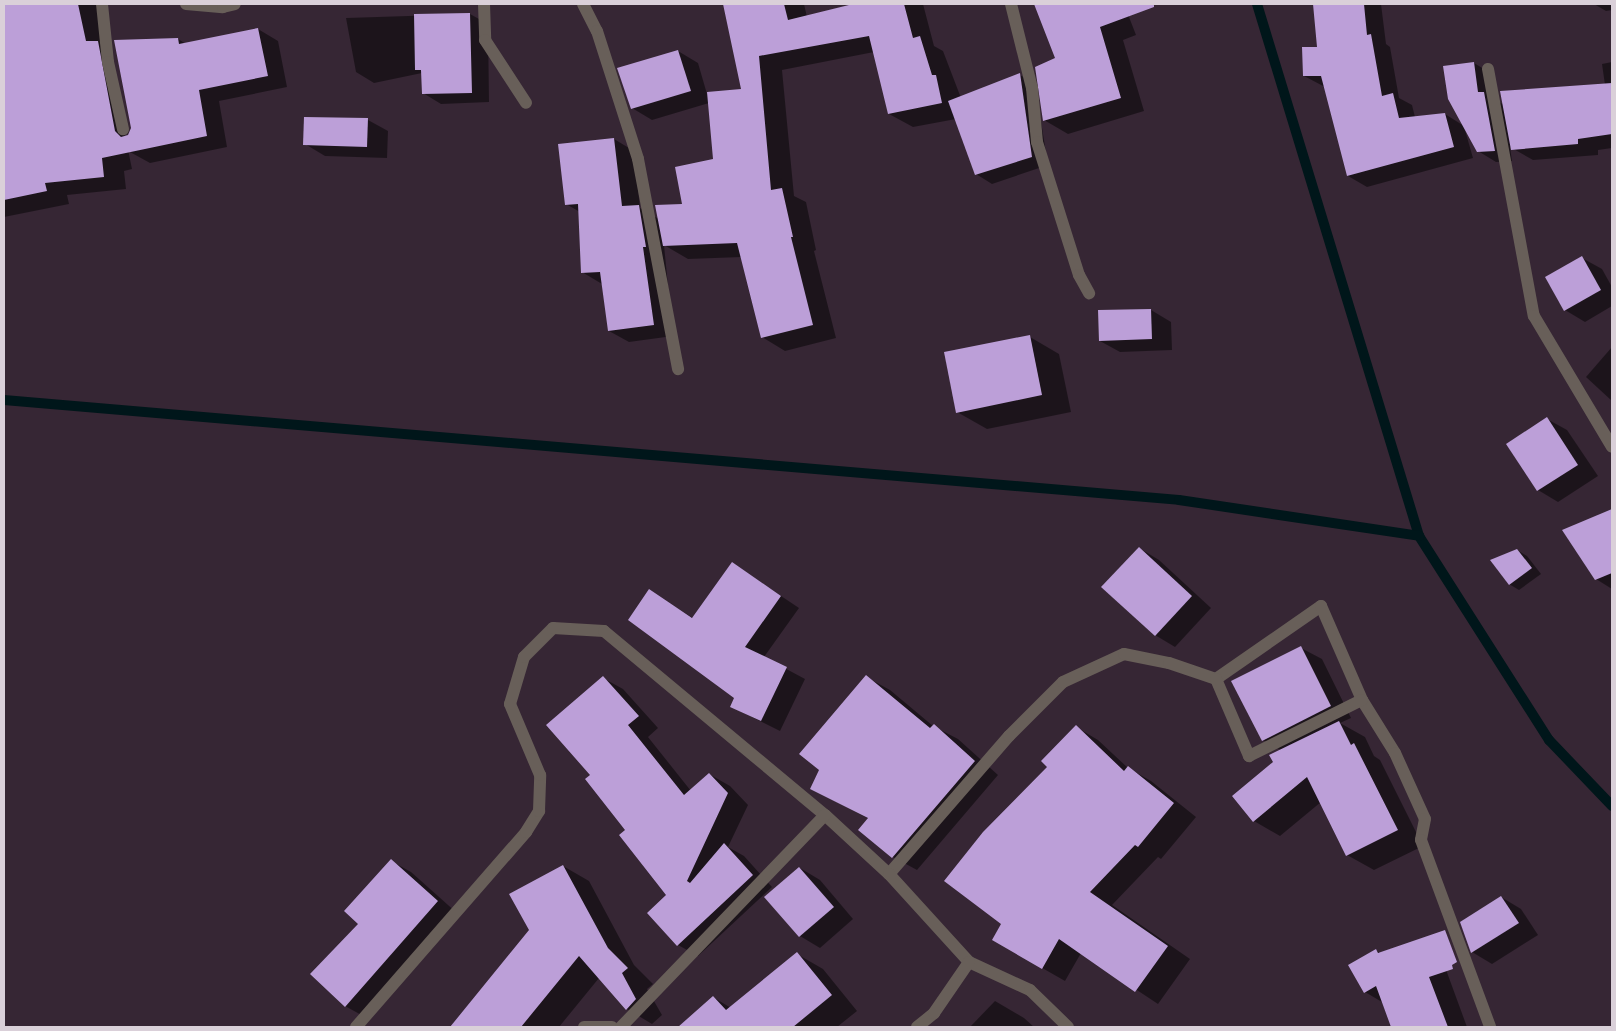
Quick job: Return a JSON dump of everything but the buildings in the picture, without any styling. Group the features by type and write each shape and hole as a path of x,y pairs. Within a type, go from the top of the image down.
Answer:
{"street":[{"path":"102,4 108,62 123,129"},
{"path":"186,4 223,7 235,4"},
{"path":"484,4 485,40 526,103"},
{"path":"583,4 597,31 638,159 678,369"},
{"path":"1010,4 1032,88 1038,142 1079,276 1089,293"},
{"path":"1488,69 1534,316 1612,447"},
{"path":"1216,679 1321,606 1362,700 1395,753 1425,819 1421,840 1490,1027"},
{"path":"356,1027 526,832 539,811 540,774 510,704 524,657 553,628 604,631 825,815 889,874 969,962 1030,990 1068,1027"},
{"path":"889,874 1009,736 1063,682 1124,654 1169,663 1216,679 1249,756 1362,700"},
{"path":"621,1027 825,815"},
{"path":"917,1027 934,1013 969,962"},
{"path":"584,1027 612,1027"}],"waterway":[{"path":"1257,4 1419,536 1549,740 1612,806"},
{"path":"4,400 1179,500 1419,536"}]}
